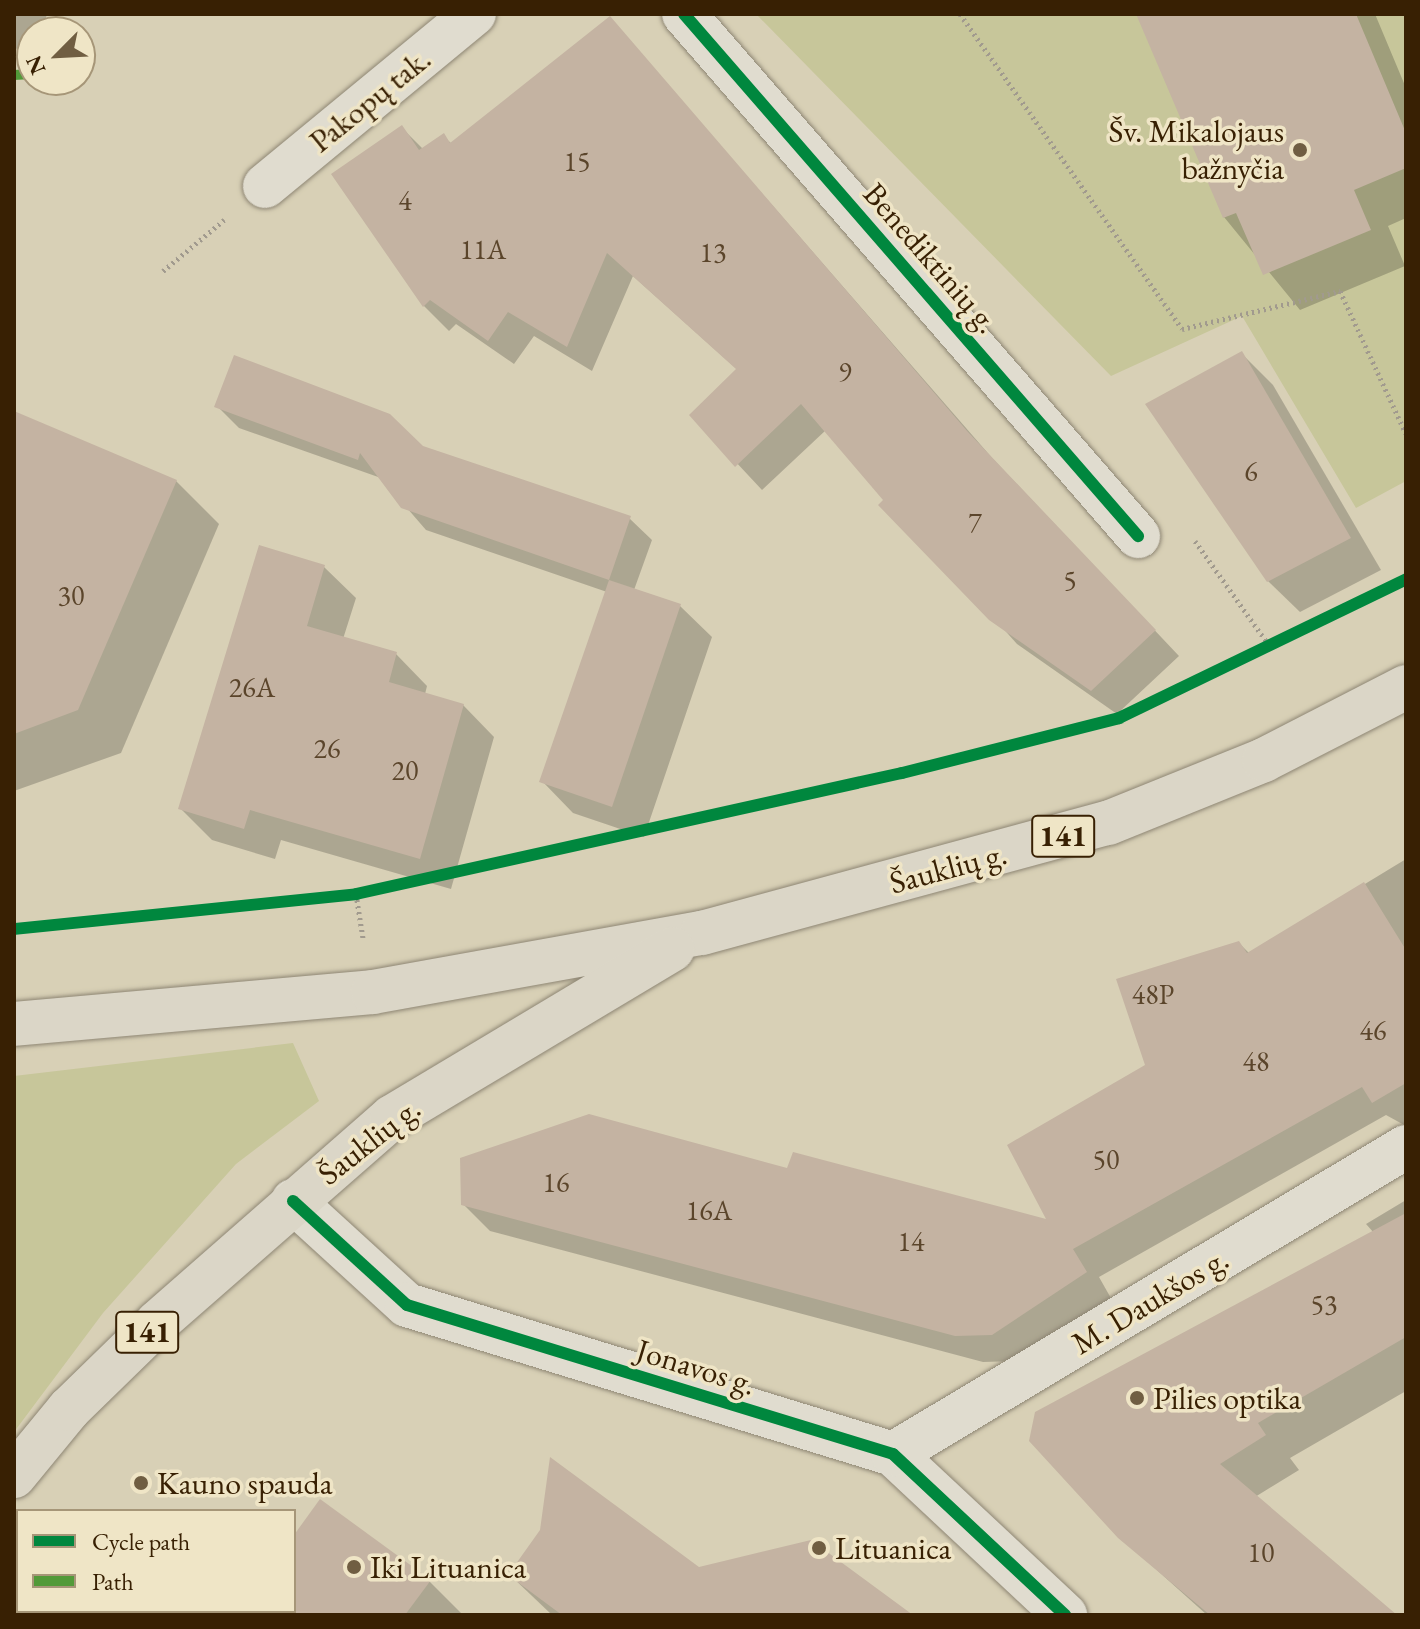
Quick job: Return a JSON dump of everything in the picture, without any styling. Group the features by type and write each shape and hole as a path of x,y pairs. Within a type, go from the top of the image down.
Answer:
{"main road":[{"name":"Šauklių g.","path":"14,1024 373,992 702,933 1108,823 1264,760 1406,687"},
{"name":"Šauklių g.","path":"14,1476 80,1398 293,1201 392,1117 702,933"}],"street":[{"name":"Pakopų tak.","path":"265,186 474,14"},
{"name":"Benediktinių g.","path":"684,14 1138,536"},
{"name":"M. Daukšos g.","path":"893,1454 1406,1147"},
{"name":"Jonavos g.","path":"293,1201 407,1305 893,1454 1065,1615"}],"path":[{"path":"960,14 1182,329 1340,291 1406,434"},
{"path":"163,271 265,186"},
{"path":"1138,536 1189,533 1269,645"}],"green space":[{"path":"756,14 1406,14 1406,481 1356,508 1242,316 1111,376"},
{"path":"293,1043 319,1101 236,1164 103,1313 14,1432 14,1076"}],"building":[{"name":"Šv. Mikalojaus bažnyčia","path":"1136,14 1356,14 1406,133 1406,168 1354,190 1371,230 1263,275 1236,213 1223,218"},
{"path":"610,16 968,432 1156,630 1091,691 989,620 878,505 883,500 801,404 735,467 689,415 736,369 607,253 567,347 508,312 488,341 430,300 423,307 331,174 402,125 419,150 444,133 450,143"},
{"path":"1242,351 1351,538 1267,582 1145,404"},
{"path":"234,355 390,414 423,446 631,516 609,580 401,508 360,453 358,460 214,407"},
{"path":"14,411 177,480 78,710 14,734"},
{"path":"259,545 325,565 307,626 397,652 389,682 464,704 420,859 250,810 244,829 178,809"},
{"path":"609,580 681,604 612,807 539,782"},
{"path":"1364,882 1406,950 1406,1083 1372,1103 1362,1087 1073,1249 1087,1272 992,1335 955,1336 461,1205 460,1158 589,1114 787,1168 793,1152 1046,1219 1007,1145 1145,1065 1116,979 1239,941 1247,953"},
{"path":"1406,1213 1406,1337 1258,1423 1266,1435 1220,1464 1397,1615 1210,1615 1118,1538 1029,1441 1035,1412"},
{"path":"550,1457 699,1567 811,1540 913,1615 562,1615 508,1575 540,1530"},
{"name":"Iki Lituanica","path":"320,1499 431,1580 405,1615 294,1615 296,1532"}],"cycle path":[{"path":"684,14 1138,536"},
{"path":"14,929 356,894 902,773 1119,718 1406,579"},
{"path":"293,1201 407,1305 893,1454 1065,1615"}],"place":[{"name":"Šv. Mikalojaus bažnyčia","path":"1300,150"},
{"name":"Pilies optika","path":"1137,1398"},
{"name":"Kauno spauda","path":"141,1483"},
{"name":"Lituanica","path":"819,1548"},
{"name":"Iki Lituanica","path":"354,1567"}]}
